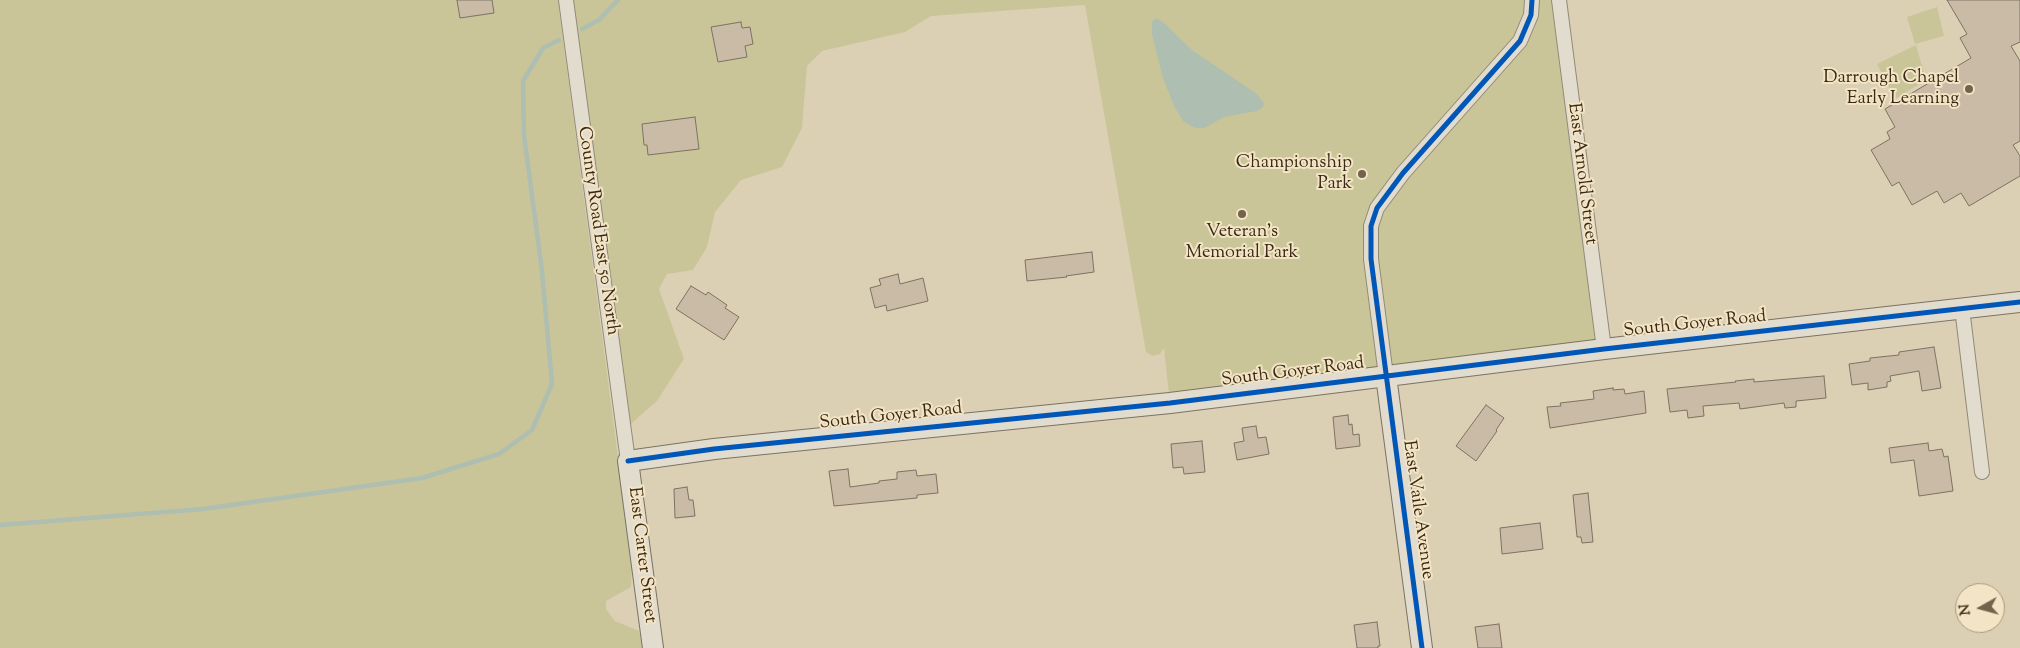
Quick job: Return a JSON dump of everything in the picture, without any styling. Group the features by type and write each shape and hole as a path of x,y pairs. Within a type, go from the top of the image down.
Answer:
{"street":[{"name":"County Road East 50 North","path":"566,0 628,461"},
{"path":"1386,376 1371,259 1371,226 1377,208 1403,173 1520,40 1531,14 1532,0"},
{"name":"East Arnold Street","path":"1559,0 1604,349"},
{"name":"South Goyer Road","path":"628,461 714,449 1170,403 1604,349 2020,302"},
{"path":"1962,308 1982,472"},
{"name":"East Vaile Avenue","path":"1386,376 1422,648"},
{"name":"East Carter Street","path":"628,461 653,648"}],"shaded area":[{"path":"0,0 558,0 632,564 631,587 606,601 606,609 615,621 639,631 643,648 0,648"},
{"name":"Championship Park","path":"566,0 1559,0 1604,349 1170,403 1164,348 1160,354 1153,356 1146,352 1085,5 931,16 905,32 822,51 807,66 802,128 782,167 741,180 715,212 707,247 693,270 667,274 659,289 684,359 657,401 624,430"},
{"path":"1937,7 1944,36 1915,44 1907,17"},
{"path":"1156,18 1164,23 1192,50 1257,94 1264,103 1263,107 1257,111 1224,117 1204,128 1196,128 1183,121 1174,106 1163,78 1152,34 1152,22"},
{"path":"1916,45 1926,80 1895,99 1877,64"}],"building":[{"path":"457,0 492,0 494,13 460,18"},
{"name":"Darrough Chapel Early Learning","path":"1947,0 2020,0 2020,42 2011,46 2020,61 2020,141 2013,145 2020,156 2020,176 1969,206 1961,193 1944,203 1937,191 1912,205 1899,182 1892,186 1871,150 1890,139 1887,132 1895,127 1885,109 1971,58 1960,38 1967,34"},
{"path":"741,22 742,28 750,27 753,44 745,46 747,57 718,62 711,27"},
{"path":"695,117 699,149 648,155 647,145 644,145 642,124"},
{"path":"1092,252 1094,272 1027,281 1025,260"},
{"path":"898,274 900,284 923,278 928,301 887,311 886,305 875,308 870,288 881,285 879,279"},
{"path":"691,286 706,295 708,292 727,305 725,308 739,317 724,340 676,309"},
{"path":"1934,347 1941,388 1922,391 1919,371 1890,376 1891,381 1887,382 1887,387 1868,390 1868,383 1852,385 1849,364 1870,361 1870,358 1899,355 1899,352"},
{"path":"1824,376 1826,398 1796,401 1796,407 1785,408 1784,403 1740,409 1739,403 1703,406 1704,416 1688,418 1687,410 1670,412 1667,389 1754,379 1754,382"},
{"path":"1613,388 1613,390 1624,389 1625,394 1644,391 1646,413 1550,428 1547,407 1561,406 1560,403 1594,399 1593,391"},
{"path":"1486,405 1504,418 1476,461 1456,446"},
{"path":"1348,415 1349,425 1352,424 1353,435 1359,434 1360,446 1336,449 1333,417"},
{"path":"1256,426 1258,438 1266,437 1269,454 1237,460 1234,443 1244,441 1242,428"},
{"path":"1202,441 1205,472 1184,474 1183,467 1173,468 1171,444"},
{"path":"1928,443 1929,451 1942,449 1944,457 1948,456 1953,491 1919,496 1914,460 1891,463 1889,448"},
{"path":"848,469 850,487 897,479 897,472 916,470 917,476 936,474 938,493 917,495 917,498 834,506 829,471"},
{"path":"687,487 689,500 693,500 695,516 675,518 674,489"},
{"path":"1588,493 1593,542 1582,543 1581,537 1577,537 1573,495"},
{"path":"1540,523 1543,549 1502,554 1500,528"},
{"path":"1377,622 1380,646 1378,648 1357,648 1354,625"},
{"path":"1499,624 1502,648 1478,648 1475,627"}],"waterway":[{"path":"582,29 599,20 618,0"},
{"path":"0,525 203,509 422,478 499,454 532,430 552,384 542,271 524,135 523,81 543,48 559,40"}],"cycle path":[{"path":"1422,648 1371,259 1371,226 1377,208 1403,173 1520,41 1531,15 1532,0"},
{"path":"628,461 714,449 1170,403 1604,349 2020,302"}],"place":[{"name":"Darrough Chapel Early Learning","path":"1969,89"},
{"name":"Championship Park","path":"1362,174"},
{"name":"Veteran's Memorial Park","path":"1242,214"}]}
